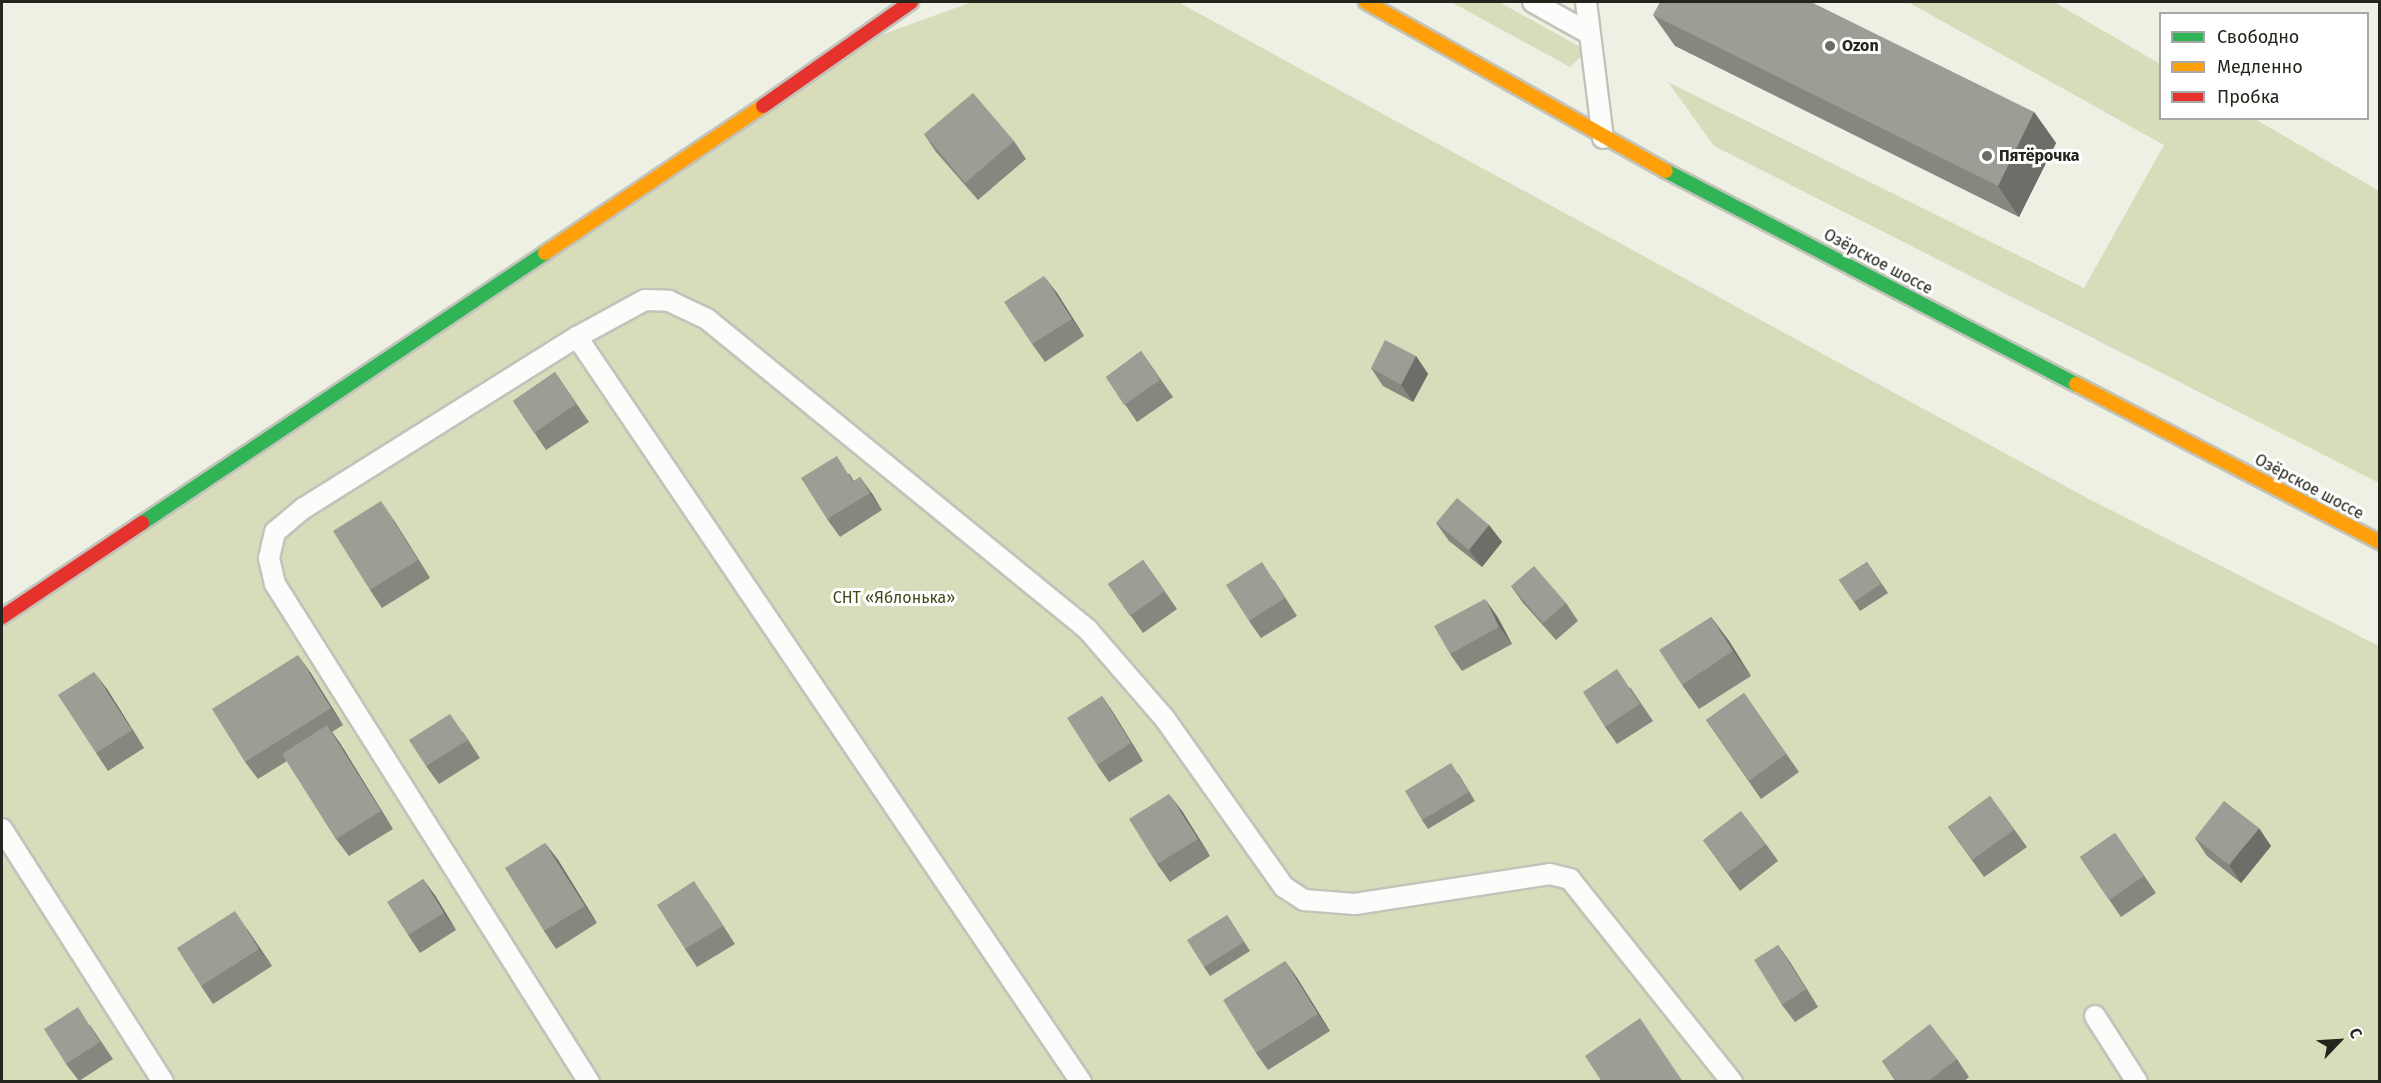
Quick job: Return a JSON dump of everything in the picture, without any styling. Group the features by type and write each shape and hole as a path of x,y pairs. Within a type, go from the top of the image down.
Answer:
{"main road":[{"path":"2,617 856,44 911,2"},
{"name":"Озёрское шоссе","path":"1366,2 1603,138 2379,542"}],"lane":[{"path":"1533,2 1590,34"},
{"path":"1586,2 1603,138"},
{"path":"589,1082 275,584 268,558 275,532 304,508 577,337 645,300 669,301 706,319 1088,630 1165,719 1284,887 1304,900 1346,904 1550,874 1570,879 1732,1082"},
{"path":"577,337 1081,1082"},
{"path":"2,829 163,1082"},
{"path":"2095,1016 2137,1082"}],"green space":[{"name":"СНТ «Яблонька»","path":"972,2 1178,2 2087,498 2379,646 2379,1081 2,1082 2,617 856,44"},
{"path":"1451,2 1499,2 1584,49 1581,57 1570,67"},
{"path":"1908,2 2054,2 2159,63 2159,120 2257,120 2379,191 2379,483 1714,146 1668,82 2084,288 2164,145"}],"building":[{"path":"1660,2 1811,2 2034,112 1998,186 1653,15"},
{"path":"973,93 1014,141 965,183 924,134"},
{"path":"1044,276 1072,319 1032,344 1004,302"},
{"path":"1385,340 1416,356 1401,385 1371,368"},
{"path":"1141,351 1160,380 1124,405 1106,377"},
{"path":"555,372 576,404 534,433 513,401"},
{"path":"837,456 853,482 860,477 870,493 827,519 801,478"},
{"path":"1457,498 1489,525 1469,550 1436,523"},
{"path":"381,501 418,560 370,590 333,531"},
{"path":"1143,560 1165,591 1130,616 1108,584"},
{"path":"1262,562 1285,598 1249,621 1226,585"},
{"path":"1867,562 1881,584 1854,602 1839,580"},
{"path":"1534,566 1566,603 1543,623 1511,586"},
{"path":"1485,599 1499,627 1450,654 1434,626"},
{"path":"1711,617 1733,651 1682,685 1659,650"},
{"path":"298,655 331,708 245,762 212,709"},
{"path":"1617,669 1640,704 1605,727 1583,692"},
{"path":"94,672 132,730 96,753 58,695"},
{"path":"1744,693 1786,754 1749,781 1706,720"},
{"path":"1102,696 1131,743 1097,765 1067,718"},
{"path":"450,714 468,740 426,766 409,740"},
{"path":"327,725 381,811 336,839 282,754"},
{"path":"1451,763 1469,792 1422,820 1405,791"},
{"path":"1169,794 1198,839 1157,864 1129,819"},
{"path":"1990,796 2014,830 1972,860 1948,827"},
{"path":"2224,801 2259,828 2229,865 2195,838"},
{"path":"1741,811 1766,844 1728,873 1703,840"},
{"path":"2115,833 2144,876 2109,900 2080,857"},
{"path":"545,843 585,906 544,931 505,868"},
{"path":"423,879 444,913 408,935 387,902"},
{"path":"694,881 723,926 685,949 657,905"},
{"path":"235,911 259,949 201,986 177,948"},
{"path":"1227,915 1244,942 1204,967 1187,940"},
{"path":"1778,945 1806,989 1782,1005 1754,960"},
{"path":"1285,961 1318,1014 1256,1053 1223,1000"},
{"path":"78,1007 100,1042 66,1064 44,1029"},
{"path":"1640,1018 1683,1082 1602,1082 1585,1056"},
{"path":"1930,1024 1957,1059 1927,1082 1897,1082 1882,1061"}],"traffic: fast":[{"path":"1666,171 2076,384"},
{"path":"142,523 545,253"}],"traffic: slow":[{"path":"1366,2 1666,171"},
{"path":"545,253 763,106"},
{"path":"2076,384 2380,542"}],"traffic: jam":[{"path":"763,106 911,2"},
{"path":"2,617 142,523"}],"place":[{"name":"Ozon","path":"1830,46"},
{"name":"Пятёрочка","path":"1987,156"}]}
